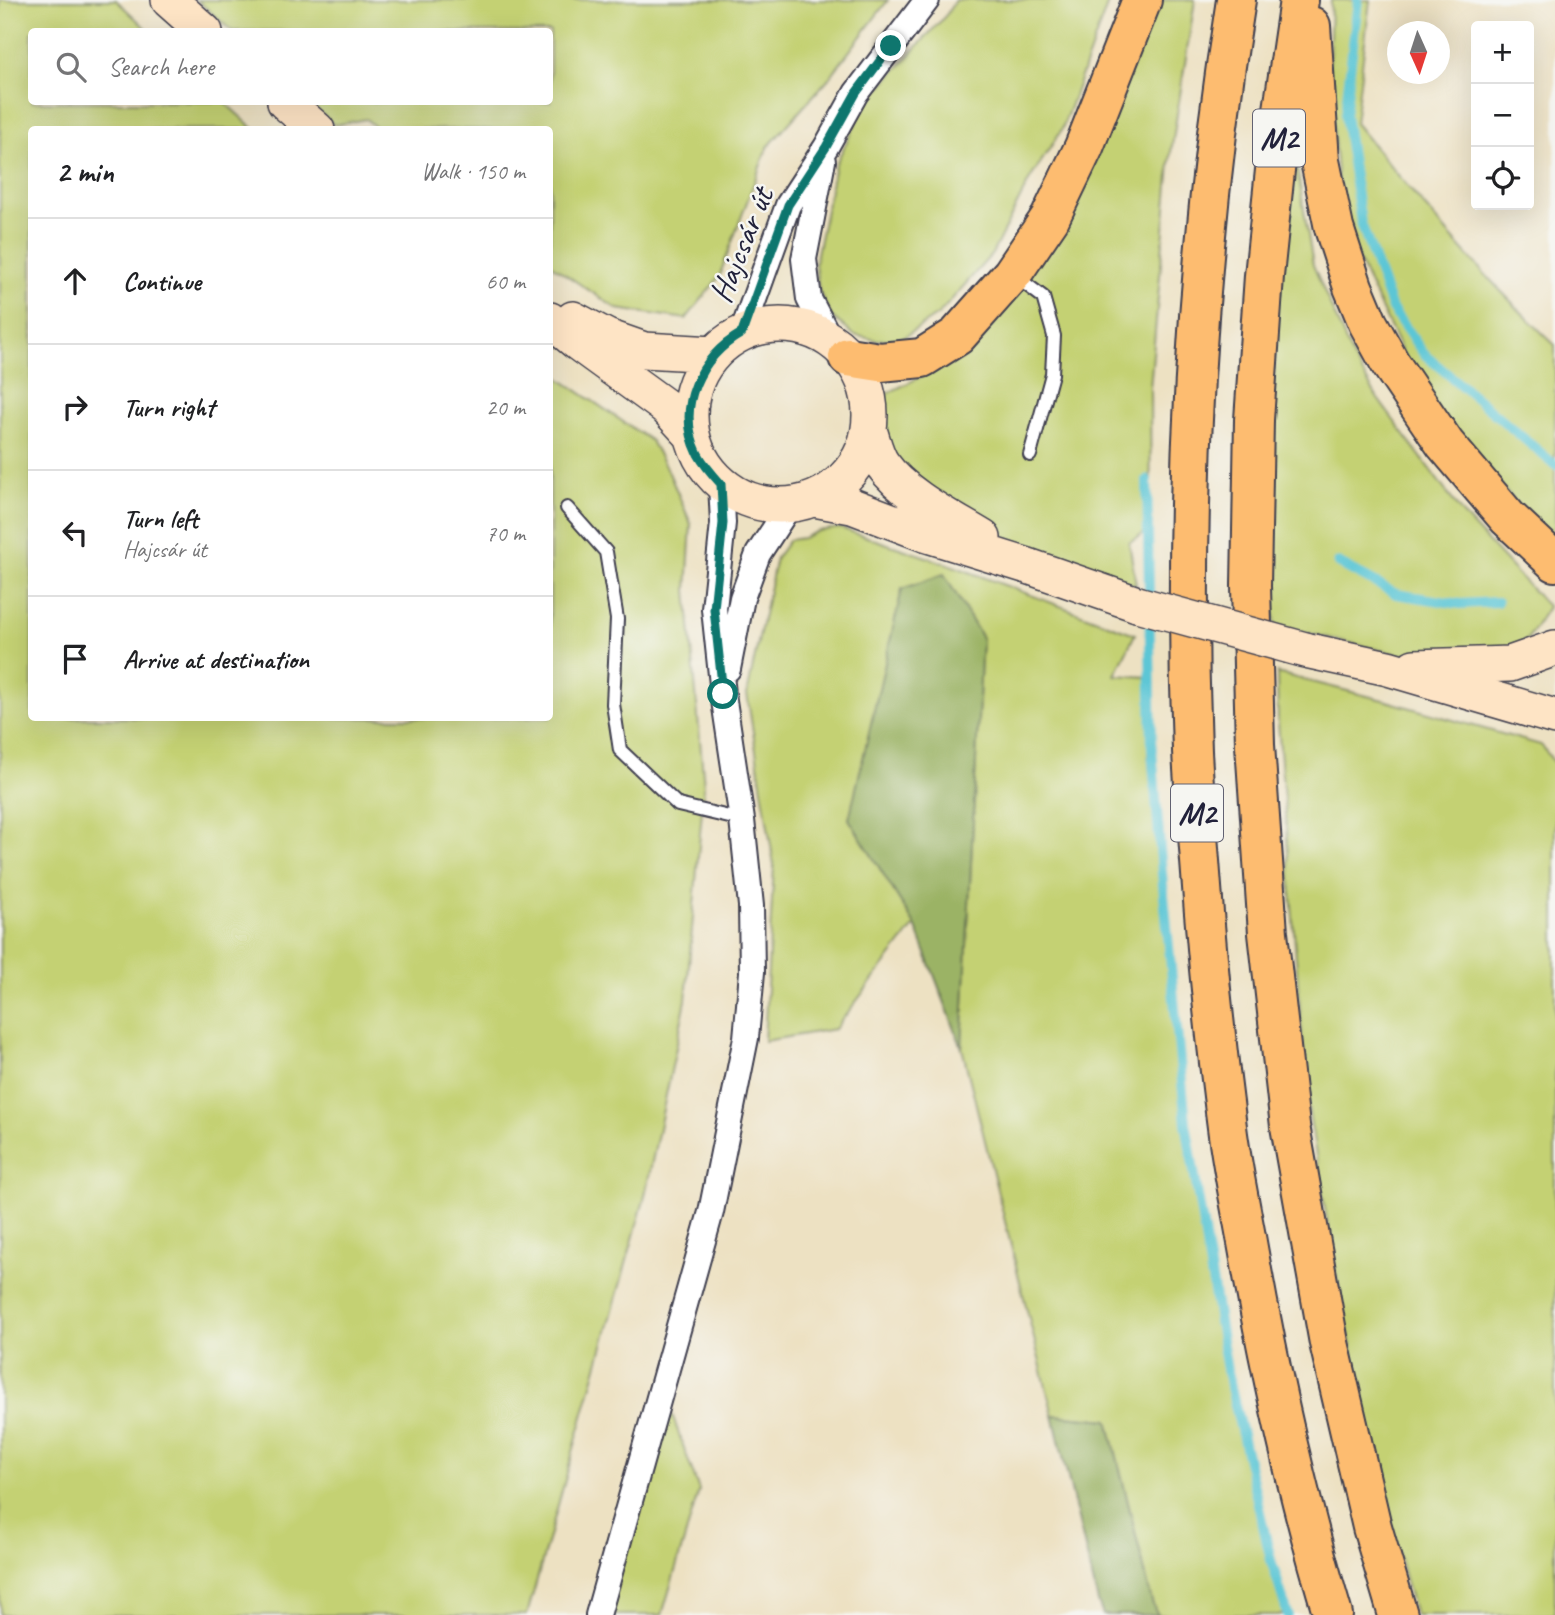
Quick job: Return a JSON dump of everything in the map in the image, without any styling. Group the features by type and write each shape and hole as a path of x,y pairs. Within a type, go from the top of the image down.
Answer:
{"highway":[{"path":"840,349 880,362 922,358 957,336 1012,274 1050,218 1084,147 1142,0"},
{"name":"M2","path":"1236,0 1215,148 1200,284 1192,423 1189,585 1192,753 1206,944 1227,1131 1266,1349 1313,1546 1333,1615"},
{"name":"M2","path":"1299,0 1277,151 1264,276 1254,420 1251,586 1255,745 1268,933 1290,1126 1329,1343 1372,1527 1398,1615"},
{"path":"1309,0 1320,161 1334,228 1368,323 1390,363 1445,444 1508,518 1555,562"}],"street":[{"path":"169,0 200,28"},
{"name":"Hajcsár út","path":"742,333 788,205 826,147 856,93 927,0"},
{"path":"288,105 312,126"},
{"name":"Hajcsár út","path":"826,147 804,259 808,299 840,349"},
{"path":"553,309 607,337 644,350 714,354"},
{"path":"553,322 666,407 691,433"},
{"path":"723,694 741,598 758,554 802,502 840,483 859,459 869,430 870,404 863,379 840,349 803,328 772,326 742,333 714,354 698,378 690,405 691,433 697,452 708,470 721,484 753,501 802,502 852,506 925,534 1137,604 1305,650 1388,668 1555,718"},
{"path":"869,430 881,464 901,484 931,507 1028,566"},
{"path":"598,1615 711,1212 746,1038 752,972 752,919 742,820 723,694 714,609 723,523 721,484"},
{"path":"1388,668 1510,663 1555,648"}],"lane":[{"path":"1012,274 1043,297 1054,336 1052,374 1030,455"},
{"path":"567,508 606,552 617,619 613,704 620,750 678,805 742,820"}],"green space":[{"path":"0,0 116,0 146,28 28,28 28,105 227,105 251,126 28,126 28,721 553,721 553,374 651,441 669,473 691,524 687,590 704,786 686,1000 644,1200 527,1615 0,1615"},
{"path":"197,0 888,0 830,77 767,148 719,277 686,319 617,309 553,266 553,126 374,126 366,119 334,125 311,105 553,105 553,28 229,28"},
{"path":"955,0 1109,0 1062,129 1030,179 992,254 939,314 901,339 876,340 854,335 831,316 819,291 815,264 835,165 866,103 947,14"},
{"path":"1158,0 1195,0 1171,152 1150,388 1151,530 1129,542 1136,585 1030,549 935,503 881,457 878,408 884,395 934,370 974,337"},
{"path":"1331,0 1370,0 1355,123 1451,237 1555,345 1555,547 1425,400 1341,224 1329,75"},
{"path":"1293,143 1313,265 1352,356 1378,399 1465,517 1548,607 1523,646 1401,655 1275,625 1269,539 1277,278"},
{"path":"840,528 956,567 1135,634 1115,675 1149,677 1148,752 1183,1126 1225,1373 1268,1560 1284,1615 1157,1615 1108,1420 1053,1415 962,1048 982,638 944,575 849,818 915,925 835,1029 764,1041 774,865 747,694 776,558 789,540 803,538 818,531"},
{"path":"944,574 982,638 962,1048 915,925 849,819 902,589"},
{"path":"1277,673 1541,745 1555,763 1555,1615 1415,1615 1383,1497 1336,1275 1307,1101 1278,722"},
{"path":"665,1395 699,1490 662,1615 604,1615"},
{"path":"1053,1415 1108,1420 1157,1615 1103,1615"}],"waterway":[{"path":"1358,0 1345,115 1361,223 1392,309 1424,354 1555,465"},
{"path":"1147,480 1152,750 1186,1123 1227,1370 1271,1560 1288,1615"},
{"path":"1338,563 1396,594 1460,604 1497,602"}],"route":[{"path":"723,694 714,609 723,523 721,484 697,452 691,433 690,405 698,378 714,354 742,333 788,205 826,147 856,93 891,46"}]}
